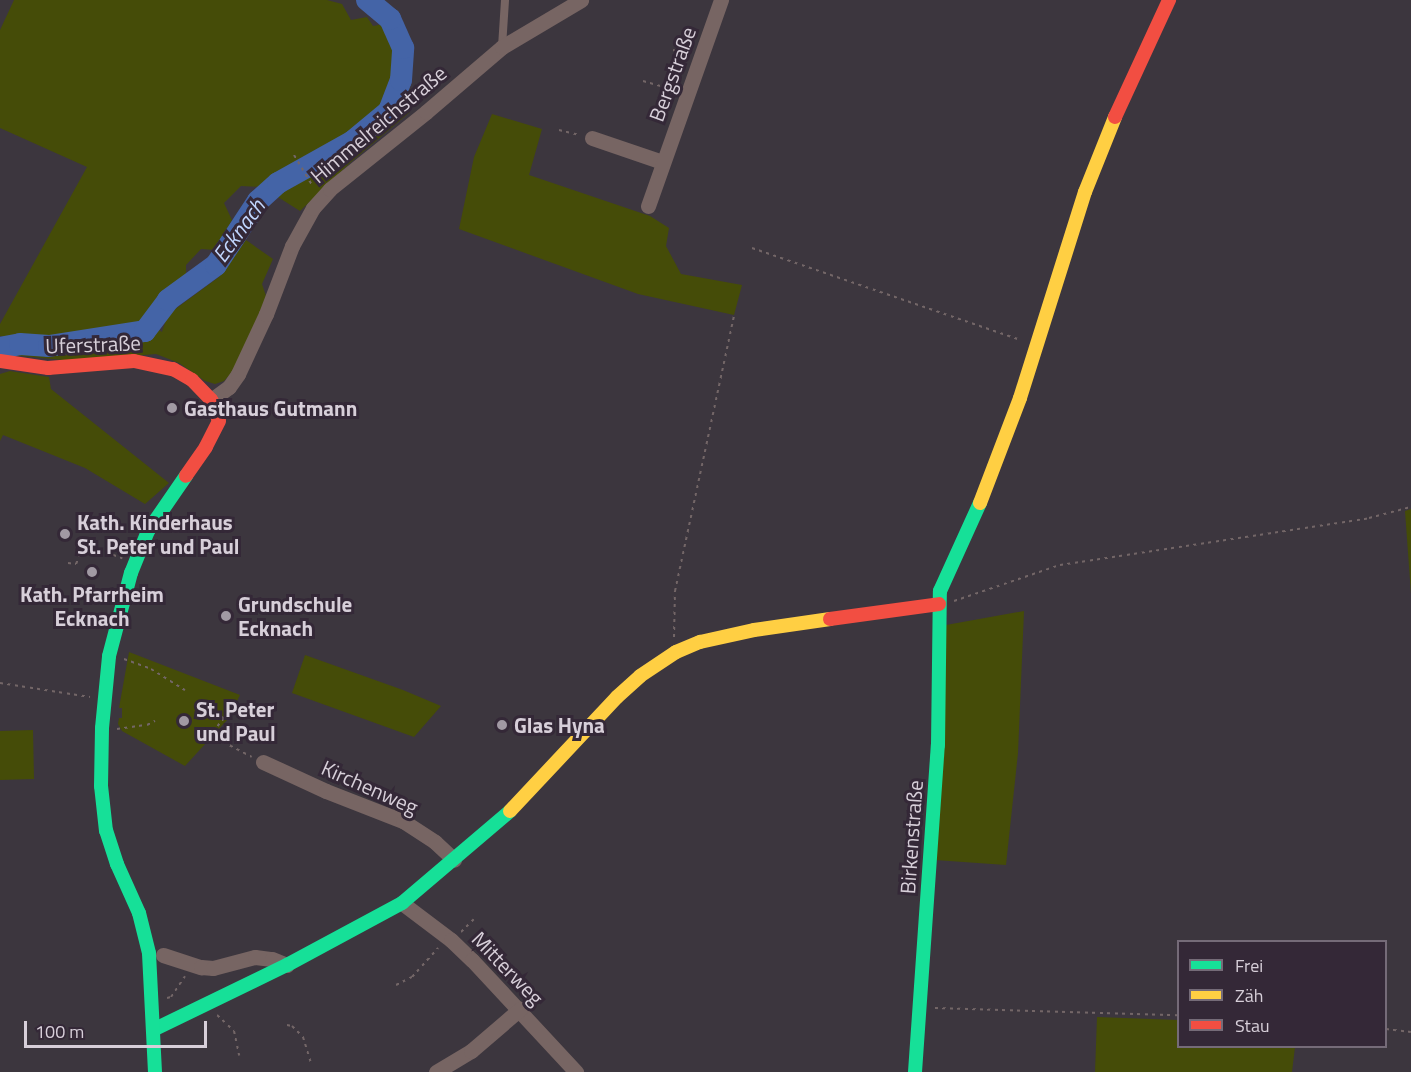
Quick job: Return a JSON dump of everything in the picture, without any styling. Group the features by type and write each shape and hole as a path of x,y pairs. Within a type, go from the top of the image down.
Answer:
{"street":[{"name":"Himmelreichstraße","path":"211,400 229,387 238,374 266,314 292,246 313,208 347,174 388,144 502,47 581,0"},
{"name":"Bergstraße","path":"648,206 721,0"},
{"name":"Birkenstraße","path":"915,1072 938,745 940,591 983,497 1038,346 1088,183 1107,135 1169,0"},
{"path":"592,138 662,162"},
{"name":"Uferstraße","path":"0,361 48,368 134,362 153,363 173,369 192,380 211,400"},
{"path":"155,1072 155,1029 149,952 138,913 106,831 99,759 109,656 120,606 148,531 215,433 219,421 211,400"},
{"path":"155,1029 287,965 402,903 514,807 582,732 640,676 676,652 700,642 765,628 939,604"},
{"name":"Kirchenweg","path":"263,762 326,791 403,821 435,842 454,860"},
{"name":"Mitterweg","path":"402,903 448,938 520,1009 576,1072"},
{"path":"163,955 201,967 213,968 255,957 272,959 287,965"},
{"path":"436,1072 471,1051 520,1009"}],"lane":[{"path":"502,47 505,0"}],"path":[{"path":"643,81 688,94"},
{"path":"559,130 592,138"},
{"path":"294,155 308,178"},
{"path":"752,248 1038,346"},
{"path":"676,652 672,620 675,591 734,315"},
{"path":"939,604 1060,565 1359,520 1411,507"},
{"path":"91,537 92,546"},
{"path":"68,563 76,564 86,544 135,563"},
{"path":"109,656 151,669 185,690"},
{"path":"0,683 105,698"},
{"path":"215,714 224,718 210,735 263,762"},
{"path":"114,730 147,725 155,720"},
{"path":"396,985 412,977 448,938 474,920"},
{"path":"153,1002 171,997 181,979 201,967"},
{"path":"205,1005 234,1031 239,1055"},
{"path":"947,1009 1177,1015"},
{"path":"287,1025 292,1026 303,1037 311,1063"},
{"path":"1387,1029 1411,1032"}],"green space":[{"path":"14,0 327,0 342,4 351,20 367,17 373,26 384,24 405,29 410,112 351,162 300,211 262,187 241,186 224,203 232,220 215,250 201,249 186,265 186,275 191,276 163,296 149,324 162,332 166,320 174,310 219,277 246,240 273,259 262,284 266,296 260,315 233,371 224,381 215,384 205,381 179,363 156,354 74,361 0,354 0,340 5,337 0,336 0,324 87,167 0,128 0,30"},
{"path":"492,114 542,129 529,175 650,216 669,228 666,246 681,274 742,285 734,315 638,294 459,229 474,157"},
{"path":"10,371 49,377 51,389 169,483 145,504 85,468 3,435 0,441 0,374"},
{"path":"1411,509 1411,594 1405,511"},
{"path":"1024,611 1018,753 1006,865 935,860 946,625"},
{"path":"129,652 240,695 228,719 185,766 122,731 118,724 119,718 122,718 122,708 119,708"},
{"path":"305,655 441,706 414,737 292,693"},
{"path":"33,730 34,779 0,780 0,731"},
{"path":"1097,1017 1177,1020 1177,1048 1295,1048 1292,1072 1095,1072"}],"waterway":[{"name":"Ecknach","path":"0,348 20,344 49,346 145,331 168,300 216,265 258,201 278,183 353,141 389,111 401,80 403,48 390,19 367,0"}],"traffic: fast":[{"path":"155,1072 149,953 139,913 117,864 106,831 101,786 102,728 109,656 131,573 148,531 186,476"},
{"path":"915,1072 938,745 940,591 980,503"},
{"path":"155,1029 287,965 402,903 510,811"}],"traffic: slow":[{"path":"980,503 1020,398 1085,192 1115,117"},
{"path":"510,811 617,697 640,676 676,652 700,642 754,630 830,619"}],"traffic: jam":[{"path":"1115,117 1169,0"},
{"path":"0,361 48,368 134,361 173,369 192,380 211,400 219,421 206,447 186,476"},
{"path":"830,619 939,604"}],"place":[{"name":"Gasthaus Gutmann","path":"172,408"},
{"name":"Kath. Kinderhaus St. Peter und Paul","path":"65,534"},
{"name":"Kath. Pfarrheim Ecknach","path":"92,572"},
{"name":"Grundschule Ecknach","path":"226,616"},
{"name":"St. Peter und Paul","path":"184,721"},
{"name":"Glas Hyna","path":"502,725"}]}
